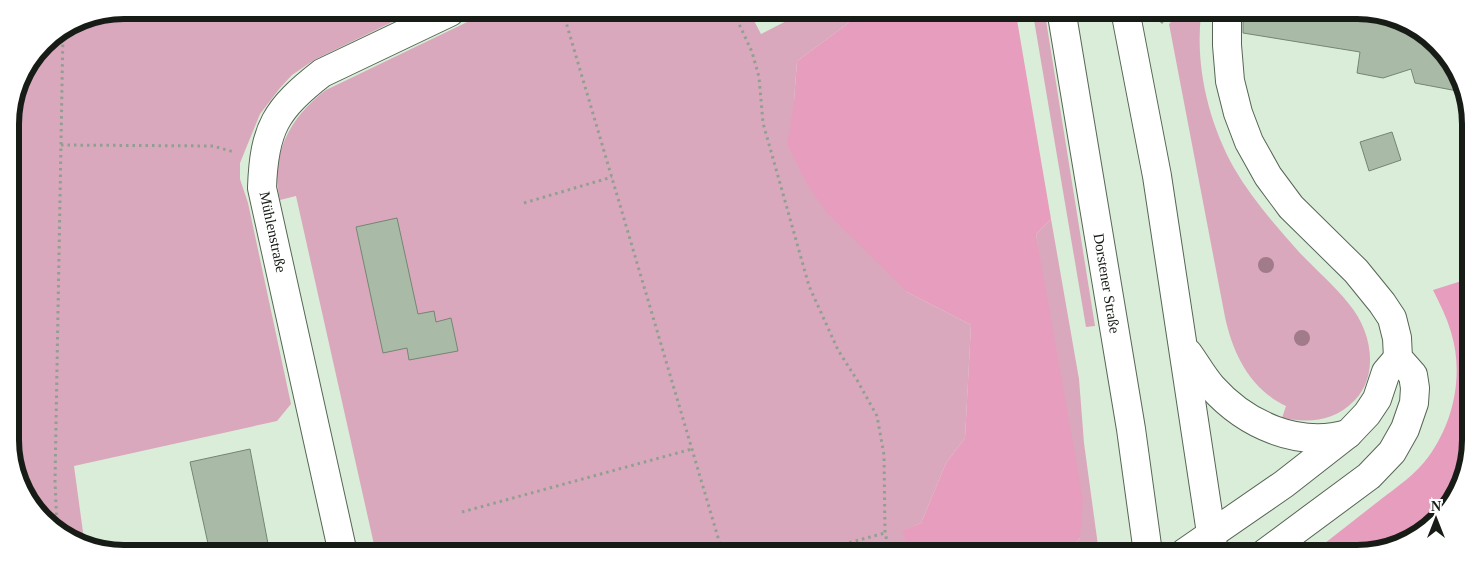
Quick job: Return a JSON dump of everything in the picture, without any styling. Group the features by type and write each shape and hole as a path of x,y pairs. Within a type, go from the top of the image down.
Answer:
{"street":[{"name":"Mühlenstraße","path":"341,545 262,188 263,160 268,136 278,116 293,97 308,84 322,73 435,19"},
{"name":"Dorstener Straße","path":"1063,19 1131,429 1147,545"},
{"path":"1127,19 1157,176 1213,544"},
{"path":"1227,19 1230,81 1238,114 1249,142 1268,176 1291,207 1356,270 1382,303 1392,318 1397,338 1398,358 1412,375 1416,388 1414,403 1405,429 1392,452 1369,476 1276,545"},
{"path":"1184,347 1212,387 1237,409 1264,426 1278,433 1299,437 1333,438 1348,434"},
{"path":"1213,544 1284,484 1348,434 1377,400 1386,372 1398,358"}],"path":[{"path":"565,19 720,545"},
{"path":"737,19 752,52 759,76 763,123 809,286 838,350 877,416 884,455 885,532 888,545"},
{"path":"57,520 55,481 62,39"},
{"path":"60,144 213,146 263,160"},
{"path":"524,203 612,177"},
{"path":"462,512 692,449"},
{"path":"839,545 885,532"}],"shaded area":[{"path":"117,19 399,19 314,60 292,75 260,114 240,163 240,179 248,203 291,404 277,421 74,466 84,537 66,528 55,519 36,498 24,474 20,454 19,117 22,97 36,66 66,36 97,22"},
{"path":"473,19 753,19 761,34 790,19 851,19 797,61 794,101 907,292 971,325 965,438 946,463 921,523 903,530 907,545 374,545 296,196 280,200 277,183 280,152 293,124 314,100 326,90"},
{"path":"851,19 1017,19 1051,219 1036,234 1083,499 1080,538 1074,545 907,545 902,530 921,523 946,463 965,438 971,325 907,292 827,213 808,186 787,144 794,101 797,61"},
{"path":"1034,19 1046,19 1095,326 1086,327"},
{"path":"1174,19 1201,19 1200,55 1202,74 1211,114 1225,151 1249,191 1265,212 1299,252 1343,297 1357,314 1363,326 1370,352 1368,377 1363,389 1355,400 1339,413 1330,417 1311,420 1282,418 1286,406 1262,390 1238,357 1225,317 1169,24"},
{"path":"1051,219 1079,379 1084,443 1098,545 1074,545 1080,538 1036,234"},
{"path":"1462,281 1462,447 1457,474 1451,487 1447,494 1411,494 1411,530 1397,537 1384,542 1364,545 1323,545 1400,485 1424,463 1438,442 1445,428 1454,397 1457,364 1455,348 1443,311 1433,290"}],"building":[{"path":"1243,19 1357,19 1384,22 1415,36 1426,45 1448,71 1457,91 1415,83 1411,69 1383,78 1357,73 1360,52 1243,33"},
{"path":"1392,132 1401,160 1369,171 1360,142"},
{"path":"397,218 418,314 434,311 436,322 451,318 458,351 409,360 407,348 383,353 356,227"},
{"path":"250,449 268,545 208,545 190,462"}]}
